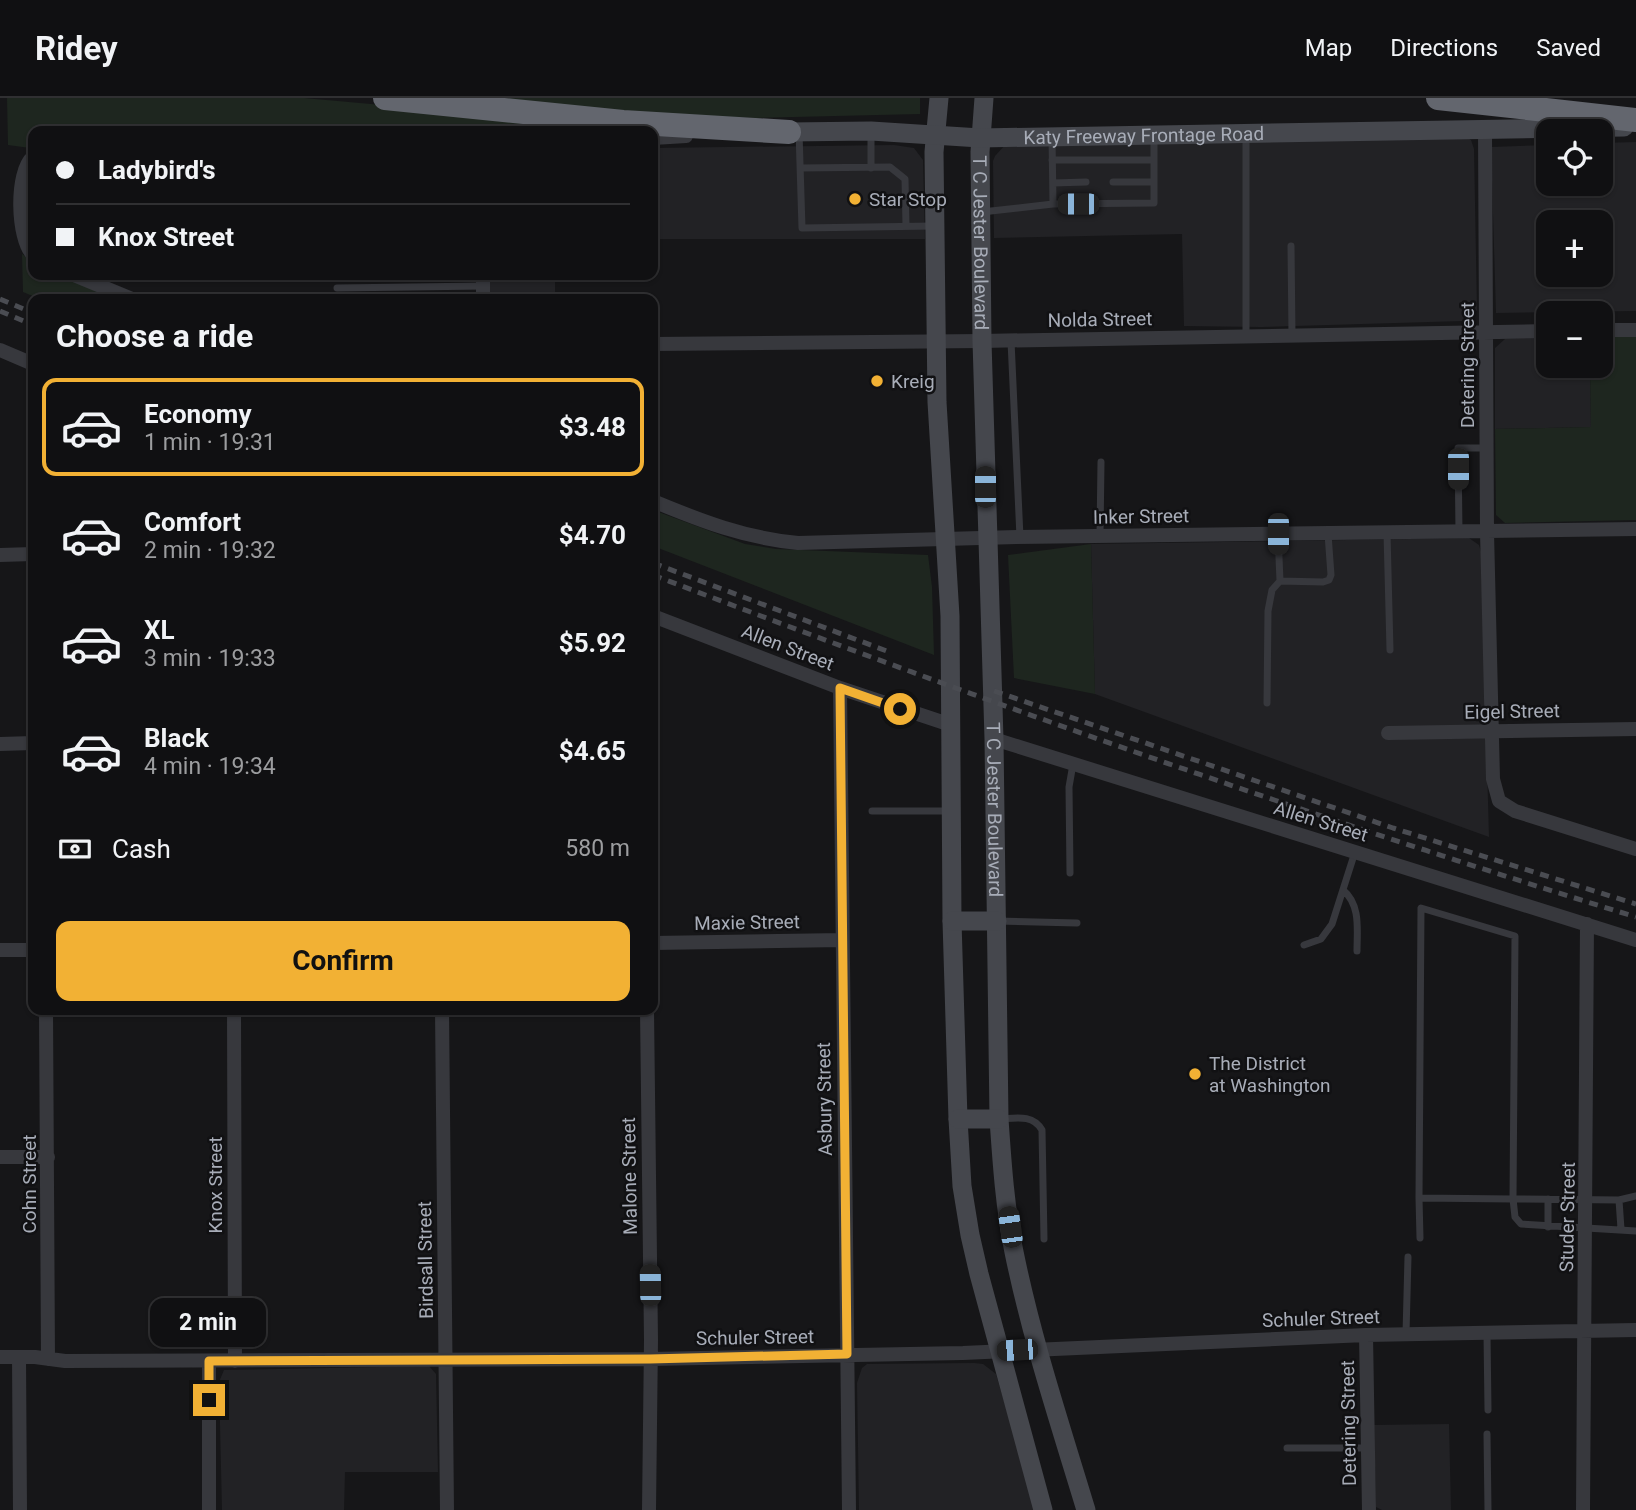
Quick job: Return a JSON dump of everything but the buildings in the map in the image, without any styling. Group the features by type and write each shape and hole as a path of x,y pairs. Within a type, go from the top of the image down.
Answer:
{"highway":[{"path":"385,98 624,122 794,132"},
{"path":"1438,98 1636,120"}],"main road":[{"path":"939,102 934,137 937,402 950,616 952,921 962,1186 970,1235 998,1350 1043,1510"},
{"name":"T C Jester Boulevard","path":"984,104 980,138 982,341 994,739 999,1119 1003,1181 1013,1250 1037,1349 1086,1510"},
{"name":"Katy Freeway Frontage Road","path":"794,132 871,131 980,138 1636,127"},
{"path":"952,921 997,921"},
{"path":"958,1119 999,1119"}],"street":[{"name":"Detering Street","path":"1485,131 1487,532 1493,779 1499,801 1515,811 1636,849"},
{"name":"Katy Freeway Frontage Road","path":"658,138 794,132"},
{"path":"28,163 21,182 23,233 28,245"},
{"path":"86,280 120,294"},
{"path":"1613,330 1636,330"},
{"name":"Nolda Street","path":"658,344 1536,331"},
{"path":"0,350 7,358 28,363"},
{"name":"Inker Street","path":"658,503 720,528 774,541 798,543 1020,537 1636,530"},
{"path":"0,555 28,554"},
{"name":"Allen Street","path":"658,618 840,688 951,725"},
{"name":"Asbury Street","path":"840,688 849,1510"},
{"name":"Eigel Street","path":"1388,733 1636,729"},
{"name":"Allen Street","path":"994,739 1636,940"},
{"path":"0,744 28,743"},
{"name":"Studer Street","path":"1583,1510 1587,925"},
{"name":"Maxie Street","path":"658,943 842,940"},
{"path":"0,950 28,950"},
{"name":"Cohn Street","path":"46,1015 48,1359"},
{"name":"Knox Street","path":"234,1015 235,1361"},
{"name":"Birdsall Street","path":"442,1015 447,1510"},
{"name":"Malone Street","path":"647,1015 649,1510"},
{"path":"0,1157 48,1157"},
{"name":"Schuler Street","path":"0,1357 19,1356 65,1362 650,1359 1037,1349 1366,1335 1636,1330"},
{"name":"Detering Street","path":"1366,1335 1369,1510"},
{"path":"19,1356 20,1510"},
{"path":"209,1361 209,1510"}],"lane":[{"path":"871,131 871,168"},
{"path":"794,132 801,168 802,228 936,226"},
{"path":"1246,133 1246,335"},
{"path":"981,212 1053,204 1154,203 1154,134"},
{"path":"1052,136 1053,204"},
{"path":"1052,160 1154,160"},
{"path":"801,168 890,167 905,179 906,226"},
{"path":"1052,183 1086,182"},
{"path":"1113,182 1154,182"},
{"path":"1291,246 1292,335"},
{"path":"337,288 483,287"},
{"path":"1011,340 1020,537"},
{"path":"1459,533 1458,448 1486,448"},
{"path":"1100,536 1101,462"},
{"path":"1387,533 1390,650"},
{"path":"1267,703 1269,598 1280,581 1278,534"},
{"path":"1280,581 1329,580 1331,575 1328,534"},
{"path":"1070,873 1069,787 1073,763"},
{"path":"872,811 951,811"},
{"path":"1304,945 1315,943 1326,935 1355,852"},
{"path":"1343,890 1349,895 1357,917 1357,951"},
{"path":"1420,1238 1421,908 1515,936 1514,1217 1521,1224 1636,1231"},
{"path":"997,921 1077,923"},
{"path":"999,1119 1030,1118 1038,1122 1042,1130 1044,1239"},
{"path":"1419,1198 1619,1200 1636,1196"},
{"path":"1548,1199 1548,1227"},
{"path":"1619,1200 1621,1228"},
{"path":"1406,1335 1408,1257"},
{"path":"1487,1334 1488,1410"},
{"path":"1487,1434 1488,1510"},
{"path":"1287,1448 1368,1448"}],"shaded area":[{"path":"7,98 304,98 526,118 525,126 28,126 28,148 8,145"},
{"path":"451,98 920,98 920,114 756,118 660,114"},
{"path":"1466,137 1471,140 1474,149 1477,310 1470,320 1261,327 1184,326 1182,234 994,238 993,161 1005,145"},
{"path":"1636,142 1636,311 1613,311 1613,301 1536,301 1536,312 1496,313 1491,147 1536,145 1536,196 1613,196 1613,143"},
{"path":"894,145 914,148 923,160 925,239 658,239 658,148"},
{"path":"22,254 28,258 28,280 71,280 103,294 28,294 23,292"},
{"path":"488,280 555,280 555,294 488,294"},
{"path":"1613,337 1636,337 1636,520 1505,523 1496,515 1495,429 1591,427 1590,378 1613,378"},
{"path":"1536,338 1536,378 1590,378 1591,427 1495,429 1495,348 1505,339"},
{"path":"658,512 745,544 776,549 928,555 934,655 658,548"},
{"path":"1469,538 1479,545 1481,552 1489,837 1095,694 1091,544"},
{"path":"1091,544 1095,694 1014,678 1008,555"},
{"path":"867,1364 983,1364 996,1374 1036,1510 859,1510 857,1383 862,1368"},
{"path":"429,1366 436,1374 438,1472 345,1472 344,1510 222,1510 219,1382 224,1370"},
{"path":"1449,1424 1451,1510 1382,1510 1376,1507 1374,1425"}],"railway":[{"path":"0,299 28,311"},
{"path":"0,311 28,323"},
{"path":"658,565 892,653"},
{"path":"658,577 897,666 1265,797 1636,917"},
{"path":"994,691 1393,828 1636,904"}],"place":[{"name":"Star Stop","path":"855,199"},
{"name":"Kreig","path":"877,381"},
{"name":"The District at Washington","path":"1195,1074"}],"route":[{"path":"209,1400 209,1361 650,1359 847,1354 840,688 900,709"}]}
